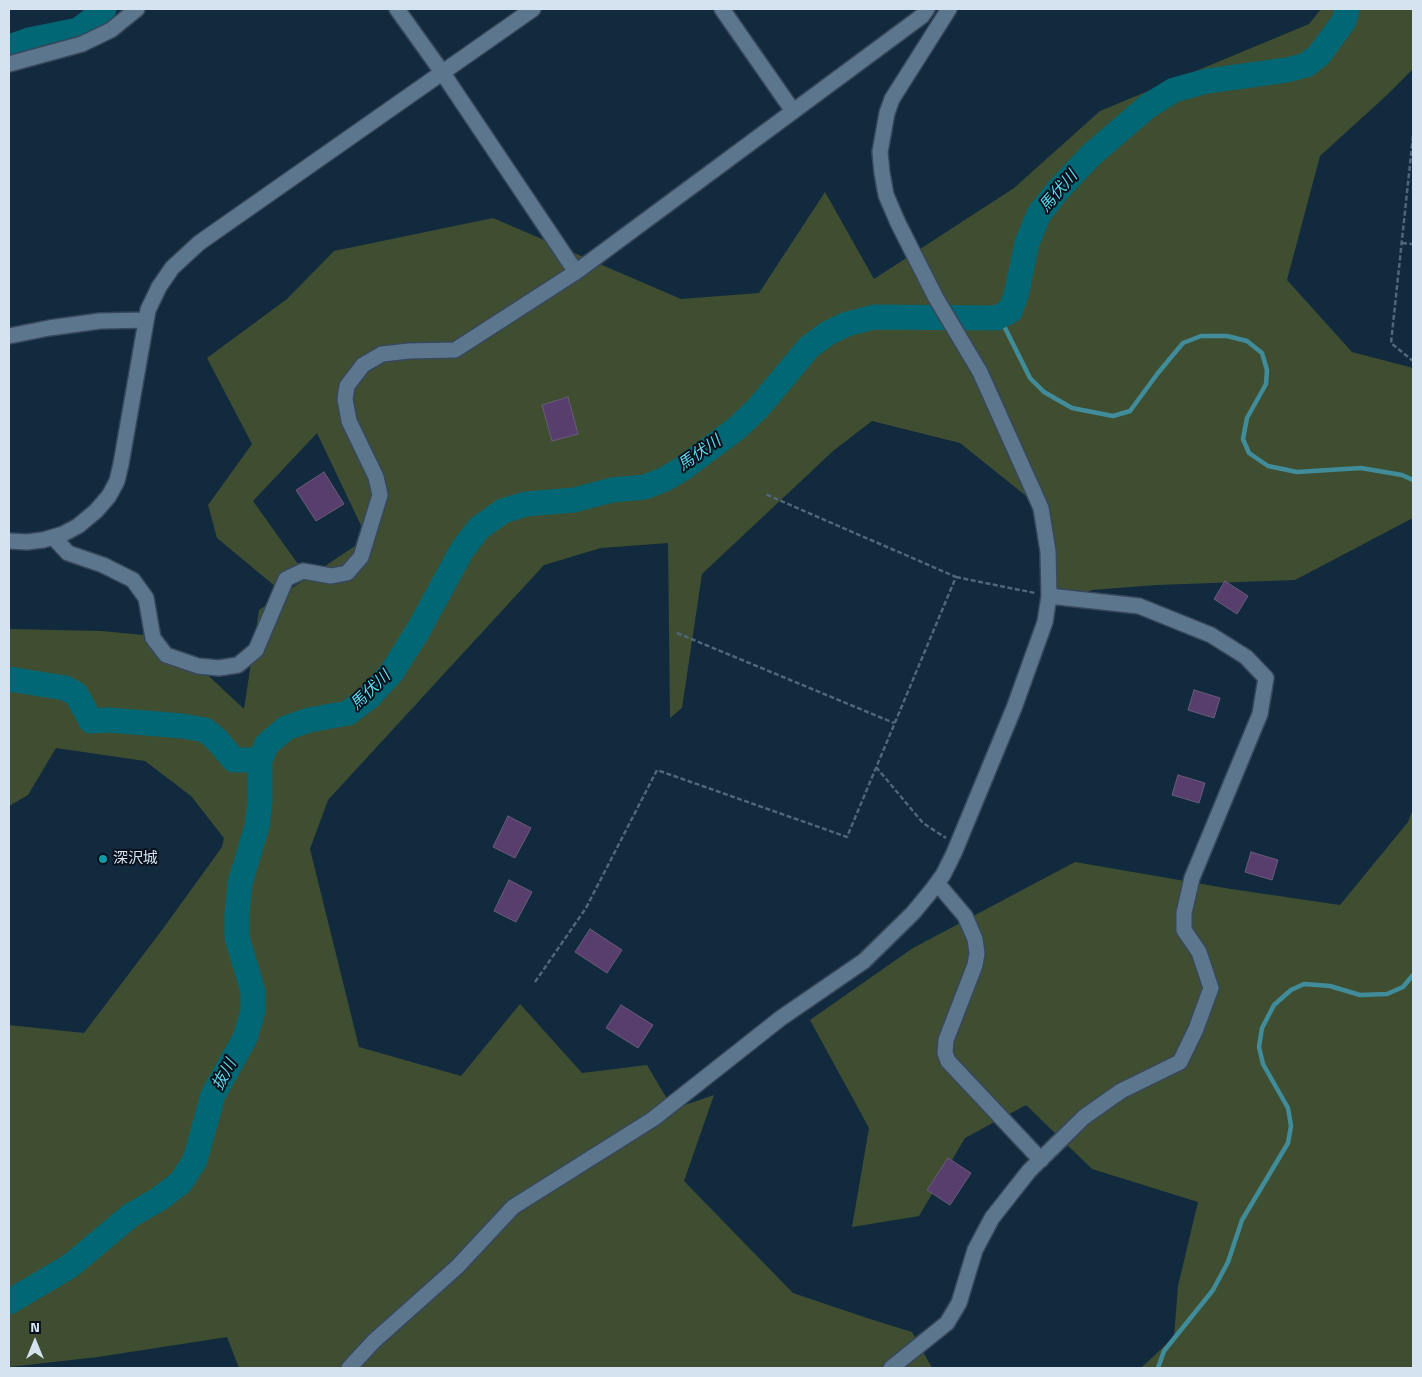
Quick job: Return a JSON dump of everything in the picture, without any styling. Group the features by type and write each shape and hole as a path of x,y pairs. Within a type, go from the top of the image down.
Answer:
{"street":[{"path":"9,64 82,44 111,30 136,9"},
{"path":"397,9 442,72 576,272"},
{"path":"9,541 27,542 53,537 78,526 109,496 121,464 148,310 155,294 172,268 199,243 533,9"},
{"path":"722,9 793,111"},
{"path":"53,537 68,553 103,565 133,580 146,598 153,638 166,655 198,666 219,668 238,665 256,650 286,580 302,571 331,576 347,573 361,557 380,495 376,477 349,421 345,399 347,386 363,365 382,354 409,351 455,350 576,272 922,16 927,9"},
{"path":"350,1368 374,1340 457,1266 513,1207 653,1119 781,1018 864,961 913,913 938,883 957,845 1014,708 1045,622 1049,596 1048,551 1041,508 980,372 936,298 898,223 886,195 882,173 880,152 887,113 892,99 949,9"},
{"path":"9,336 100,321 146,320"},
{"path":"891,1368 947,1323 959,1303 975,1250 992,1218 1029,1171 1084,1117 1099,1106 1121,1091 1180,1062 1196,1029 1211,988 1199,952 1184,930 1184,913 1192,878 1260,714 1266,678 1246,657 1212,635 1139,606 1049,596"},
{"path":"938,883 965,916 975,939 977,953 976,965 946,1040 945,1053 948,1061 1041,1160"}],"path":[{"path":"1413,136 1391,344 1413,361"},
{"path":"1402,243 1413,244"},
{"path":"765,494 956,577 1049,596"},
{"path":"536,982 586,908 657,770 847,837 956,577"},
{"path":"677,633 894,723"},
{"path":"876,767 923,823 957,845"}],"green space":[{"path":"1321,9 1413,9 1413,69 1320,156 1287,280 1352,352 1413,368 1413,518 1295,580 1157,585 1092,590 1057,604 1041,508 960,443 872,421 833,451 702,574 682,708 670,718 668,543 601,548 544,565 328,800 310,849 359,1047 461,1076 520,1004 582,1073 647,1065 673,1109 714,1095 684,1181 793,1293 912,1332 932,1368 239,1368 227,1337 98,1357 9,1367 9,1025 84,1033 222,847 224,838 191,796 145,761 56,748 28,795 9,806 9,629 101,631 144,635 198,666 244,709 259,610 367,538 317,433 253,501 303,571 276,587 217,538 208,505 252,444 207,358 287,299 334,251 493,218 681,299 759,293 825,192 874,279 1014,188 1100,111 1309,24"},
{"path":"1413,809 1413,1368 1141,1368 1174,1337 1178,1286 1198,1202 1092,1169 1026,1105 965,1138 919,1216 852,1227 869,1128 810,1020 913,948 1075,862 1231,889 1340,905 1408,822"}],"building":[{"path":"568,397 578,434 552,441 542,405"},
{"path":"324,472 344,504 316,521 296,490"},
{"path":"1225,581 1248,596 1237,614 1214,599"},
{"path":"1194,690 1220,698 1214,718 1188,710"},
{"path":"1178,775 1205,783 1199,803 1172,795"},
{"path":"508,816 531,828 515,858 493,847"},
{"path":"1251,852 1278,860 1272,880 1245,872"},
{"path":"509,880 532,892 516,922 494,911"},
{"path":"590,929 622,950 607,973 575,952"},
{"path":"621,1005 653,1025 638,1048 606,1028"},
{"path":"948,1158 971,1173 950,1205 927,1190"}],"waterway":[{"path":"9,47 29,40 78,30 104,9"},
{"name":"馬伏川","path":"9,1302 70,1266 131,1215 159,1199 181,1182 195,1160 213,1095 245,1038 253,1011 253,991 237,938 237,912 240,883 257,826 260,802 260,760 267,744 286,728 309,720 348,713 369,697 392,672 419,629 462,550 479,528 503,511 526,504 574,500 612,490 645,487 665,479 682,469 737,428 758,408 809,347 828,333 847,324 874,317 996,318 1010,311 1016,295 1027,243 1039,214 1058,190 1091,155 1148,106 1174,90 1207,81 1287,70 1306,65 1319,55 1344,21 1347,9"},
{"path":"999,316 1030,378 1044,392 1072,408 1113,416 1130,411 1183,343 1201,336 1227,336 1247,341 1262,353 1267,370 1266,384 1247,418 1243,439 1249,453 1268,466 1297,472 1361,468 1402,475 1413,480"},
{"name":"馬伏川","path":"9,679 65,688 76,694 91,721 109,720 182,726 205,730 216,739 234,760 260,760"},
{"path":"1158,1368 1164,1351 1213,1290 1228,1262 1242,1220 1288,1143 1291,1126 1288,1108 1263,1064 1259,1047 1262,1028 1274,1005 1291,990 1304,984 1330,986 1360,995 1387,994 1403,987 1413,975"}],"place":[{"name":"深沢城","path":"103,859"}],"water label":[{"name":"抜川","path":"225,1075"}]}
